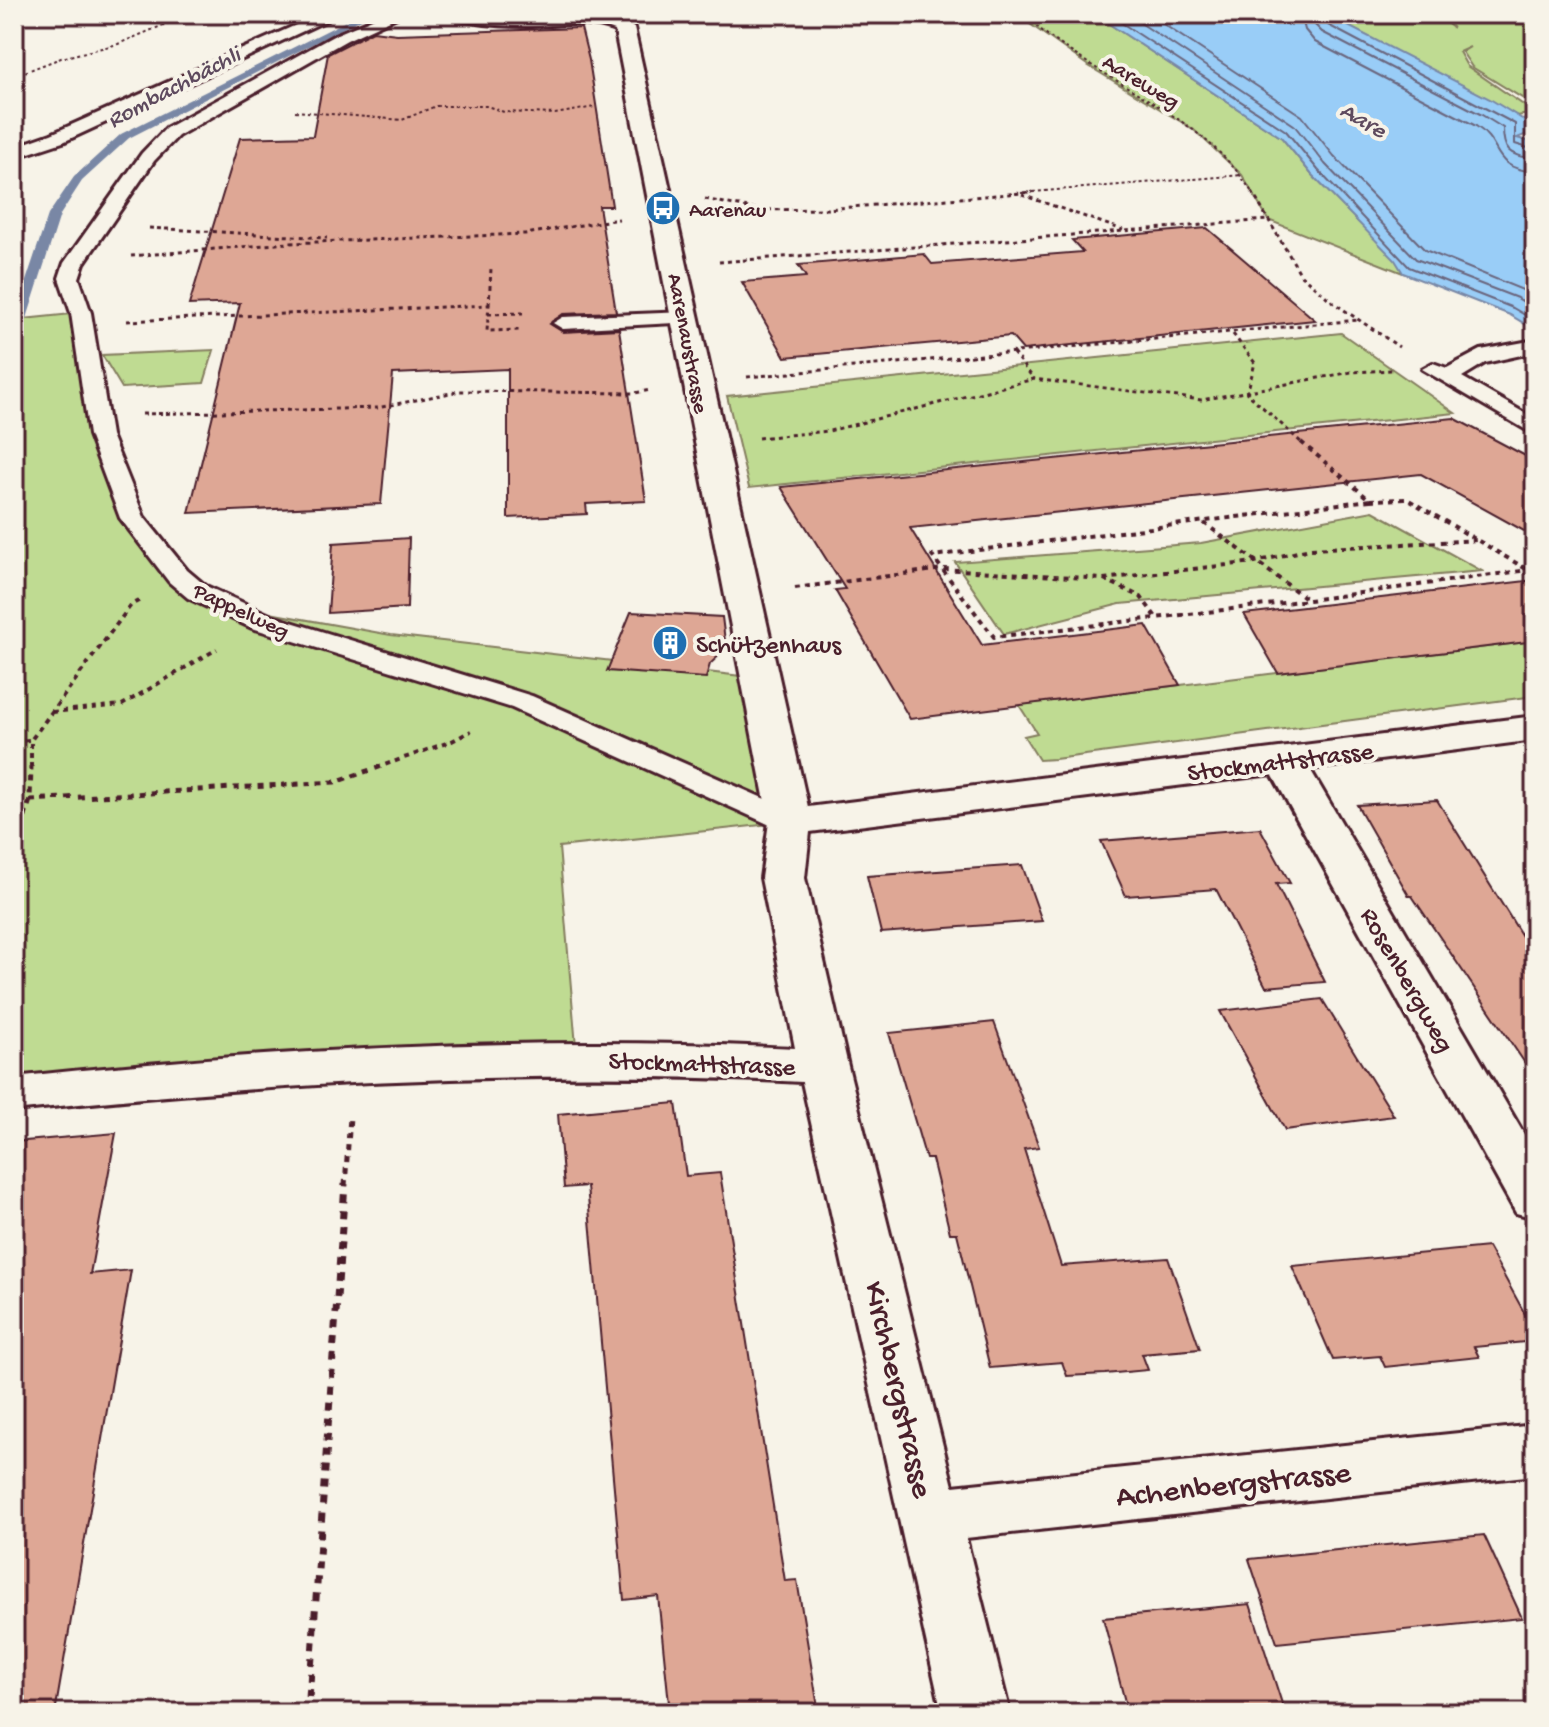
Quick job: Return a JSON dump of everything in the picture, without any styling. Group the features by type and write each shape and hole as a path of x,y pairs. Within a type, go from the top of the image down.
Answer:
{"street":[{"name":"Aarenaustrasse","path":"458,14 527,20 582,19 624,28 790,822"},
{"name":"Stockmattstrasse","path":"14,1094 148,1078 354,1065 577,1058 823,1066 783,878 790,822 1535,728"},
{"name":"Rosenbergweg","path":"1284,759 1535,1199"},
{"name":"Kirchbergstrasse","path":"823,1066 976,1713"},
{"name":"Achenbergstrasse","path":"931,1515 1535,1450"}],"lane":[{"path":"14,153 57,138 333,14"},
{"name":"Pappelweg","path":"396,14 342,37 172,132 148,157 74,263 69,278 82,323 100,435 132,518 178,576 197,592 262,622 522,702 790,822"},
{"path":"563,323 686,318"},
{"path":"1441,374 1500,352 1535,346"},
{"path":"1441,374 1535,428"}],"path":[{"path":"14,76 61,58 118,44 190,14"},
{"name":"Aareweg","path":"1023,14 1087,65 1193,129 1224,154 1242,175 1301,276 1359,320 1441,374"},
{"path":"1508,14 1535,25"},
{"path":"293,111 402,120 436,106 487,106 504,112 555,114 584,107 642,107"},
{"path":"82,254 114,258 289,243 525,234 642,217 700,198 758,210 827,209 1242,175"},
{"path":"1018,194 1127,231"},
{"path":"111,213 143,227 368,240"},
{"path":"675,266 1268,220"},
{"path":"491,268 487,331 533,329"},
{"path":"82,323 489,305"},
{"path":"97,415 377,408 460,391 635,393 698,381 1359,320"},
{"path":"1233,334 1255,363 1247,393"},
{"path":"1013,353 1034,379"},
{"path":"709,442 829,431 1034,379 1201,400 1351,372 1441,374"},
{"path":"1247,393 1370,500"},
{"path":"1528,570 1309,600 994,637 932,556 1370,500 1407,499 1528,570 1535,576"},
{"path":"1203,522 1309,600"},
{"path":"742,594 943,569 1103,579 1255,562 1310,549 1478,540"},
{"path":"14,852 30,800 31,740 131,605 178,576"},
{"path":"1103,579 1141,597 1156,618"},
{"path":"52,712 122,705 262,622"},
{"path":"30,800 335,782 452,741 522,702"},
{"path":"14,741 31,740"},
{"path":"308,1713 354,1065"}],"green space":[{"path":"1016,14 1094,14 1282,138 1312,175 1396,260 1403,273 1268,220 1242,175 1193,129 1087,65"},
{"path":"1325,14 1435,14 1453,28 1438,14 1535,14 1535,106 1472,67 1462,52 1470,47 1459,52 1467,66 1535,113 1517,116"},
{"path":"81,313 100,435 132,518 197,592 225,605 391,635 758,678 790,822 559,847 577,1058 14,1094 14,320"},
{"path":"1341,333 1455,413 749,488 727,396"},
{"path":"214,350 204,383 122,388 102,355"},
{"path":"1373,511 1482,571 1120,604 1004,634 955,562 1201,543"},
{"path":"1535,641 1535,696 1055,759 1039,760 1024,736 1037,733 1019,705"}],"water":[{"name":"Aare","path":"1094,14 1325,14 1490,99 1535,127 1535,131 1517,138 1535,143 1535,330 1510,315 1403,273 1395,260 1312,175 1282,138"}],"building":[{"path":"581,28 612,206 599,206 616,312 563,314 550,324 563,332 619,329 646,501 586,504 587,514 508,518 508,369 393,374 381,504 189,513 240,303 189,305 240,138 313,136 328,54 373,31 397,34"},
{"path":"1207,228 1315,320 1023,350 1011,336 785,357 742,282 806,277 798,265 924,254 932,264 1083,252 1072,240"},
{"path":"1454,418 1535,461 1535,537 1421,474 910,528 982,645 1146,625 1180,685 910,719 835,590 845,589 781,487"},
{"path":"409,538 407,608 328,613 333,543"},
{"path":"1535,580 1535,641 1278,673 1244,614"},
{"name":"Schützenhaus","path":"631,612 722,617 726,649 710,664 706,678 607,671"},
{"path":"1437,800 1535,957 1535,1078 1412,896 1409,896 1357,805"},
{"path":"1260,828 1290,883 1276,884 1325,982 1266,987 1216,889 1126,896 1101,841"},
{"path":"1022,865 1042,921 881,933 867,876"},
{"path":"1322,999 1394,1116 1285,1130 1220,1011"},
{"path":"994,1022 1039,1147 1024,1149 1061,1266 1168,1258 1200,1349 1142,1354 1148,1370 1105,1374 1067,1376 1062,1362 990,1368 957,1233 950,1233 932,1159 926,1159 889,1033"},
{"path":"676,1103 686,1176 720,1173 785,1581 797,1580 819,1713 670,1713 658,1596 624,1600 587,1186 564,1188 558,1114"},
{"path":"116,1133 90,1274 131,1270 55,1713 14,1713 14,1142"},
{"path":"1488,1247 1535,1332 1535,1341 1474,1347 1479,1357 1385,1367 1380,1356 1333,1360 1292,1266"},
{"path":"1484,1535 1522,1618 1277,1643 1249,1559"},
{"path":"1250,1604 1285,1713 1128,1713 1103,1618"}],"waterway":[{"name":"Rombachbächli","path":"14,337 54,215 78,179 125,136 367,14"}],"place":[{"name":"Aarenau","path":"663,208"},
{"name":"Schützenhaus","path":"670,643"}]}
